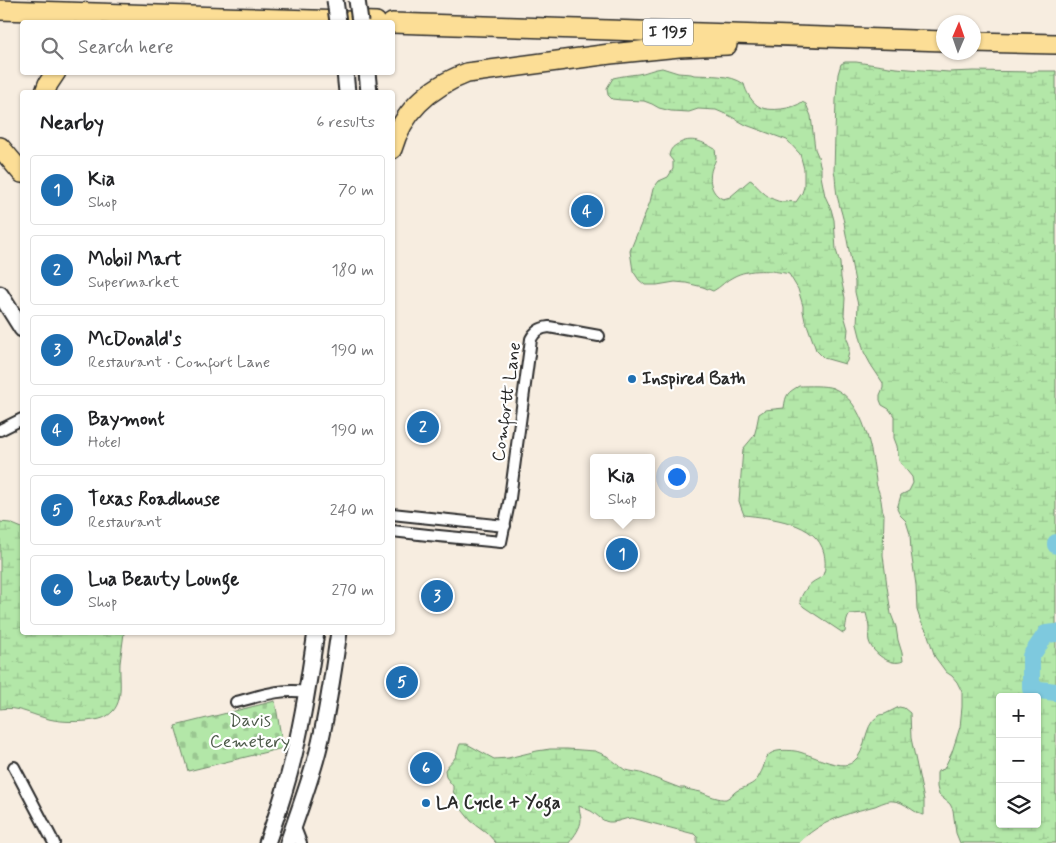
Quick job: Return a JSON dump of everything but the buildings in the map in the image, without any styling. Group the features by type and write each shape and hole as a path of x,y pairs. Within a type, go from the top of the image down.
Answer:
{"highway":[{"path":"0,10 270,20"},
{"name":"I 195","path":"395,23 936,40"},
{"path":"395,142 404,121 418,102 435,88 467,73 610,54 679,47 740,45 810,36"},
{"path":"981,42 1056,44"},
{"path":"46,90 54,75"},
{"path":"0,147 20,171"}],"main road":[{"path":"325,20 335,0"},
{"path":"357,0 360,20"},
{"path":"345,75 347,90"},
{"path":"367,75 369,90"},
{"path":"0,294 20,326"},
{"path":"267,843 288,778 300,727 316,635"},
{"path":"288,843 322,737 339,635"}],"street":[{"name":"Comfortt Lane","path":"395,531 501,542 511,491 530,343 534,334 540,329 549,327 599,336"},
{"path":"0,430 20,420"},
{"path":"395,514 505,526"},
{"path":"236,702 292,690 306,692"},
{"path":"14,767 54,843"},
{"path":"294,824 301,843"}],"green space":[{"path":"845,62 949,72 1056,71 1056,843 960,843 956,833 953,810 950,804 939,795 937,773 944,769 960,727 962,692 957,682 946,672 935,657 917,610 910,534 906,521 897,509 901,495 909,491 913,483 912,477 899,461 894,438 894,416 889,409 882,405 880,395 883,383 864,352 857,324 858,305 855,282 834,171 838,74 841,64"},
{"path":"662,68 678,73 720,76 738,81 744,84 754,103 764,109 788,108 802,102 806,104 811,116 815,149 821,168 825,196 834,220 836,250 840,263 845,298 844,315 848,329 849,352 845,364 824,358 816,350 805,321 798,289 789,274 768,271 746,272 730,278 713,291 703,287 675,282 645,285 633,271 630,251 650,202 653,189 659,181 668,177 673,169 673,161 669,156 674,146 678,144 692,140 715,149 716,158 711,173 711,186 716,194 723,199 730,197 750,180 770,197 783,202 796,202 804,187 804,169 800,154 787,140 746,125 716,110 671,111 644,101 612,99 608,95 607,88 613,78"},
{"path":"799,386 833,388 853,404 860,415 869,442 876,485 884,514 883,555 887,586 891,614 896,627 903,661 893,662 883,658 874,650 869,641 866,613 850,614 845,632 843,633 801,604 800,601 805,590 811,583 822,576 825,570 824,553 820,543 812,534 802,528 779,520 744,515 739,501 743,449 754,436 759,414 765,410 784,408 788,394"},
{"path":"0,522 10,523 20,527 20,635 124,635 120,663 120,695 115,708 110,714 97,720 71,722 45,718 17,709 0,709"},
{"name":"Davis Cemetery","path":"275,701 283,748 188,771 175,726"},
{"path":"899,707 904,708 910,713 911,738 924,800 924,815 902,803 884,802 834,819 815,829 799,843 697,843 697,837 694,834 632,818 609,822 579,806 580,826 569,843 496,843 486,832 471,821 463,811 456,801 453,786 446,777 445,770 456,756 460,744 467,744 494,759 550,749 595,751 607,756 625,770 641,773 680,788 726,799 756,780 769,754 776,751 801,752 841,765 853,762 861,752 869,726 873,721 879,715"}],"waterway":[{"path":"1056,633 1046,634 1031,656 1031,689 1056,692"}],"place":[{"name":"Baymont","path":"587,211"},
{"name":"Inspired Bath","path":"632,379"},
{"name":"Mobil Mart","path":"423,427"},
{"name":"Kia","path":"622,554"},
{"name":"McDonald's","path":"437,596"},
{"name":"Texas Roadhouse","path":"402,682"},
{"name":"Lua Beauty Lounge","path":"426,768"},
{"name":"LA Cycle + Yoga","path":"426,803"}]}
